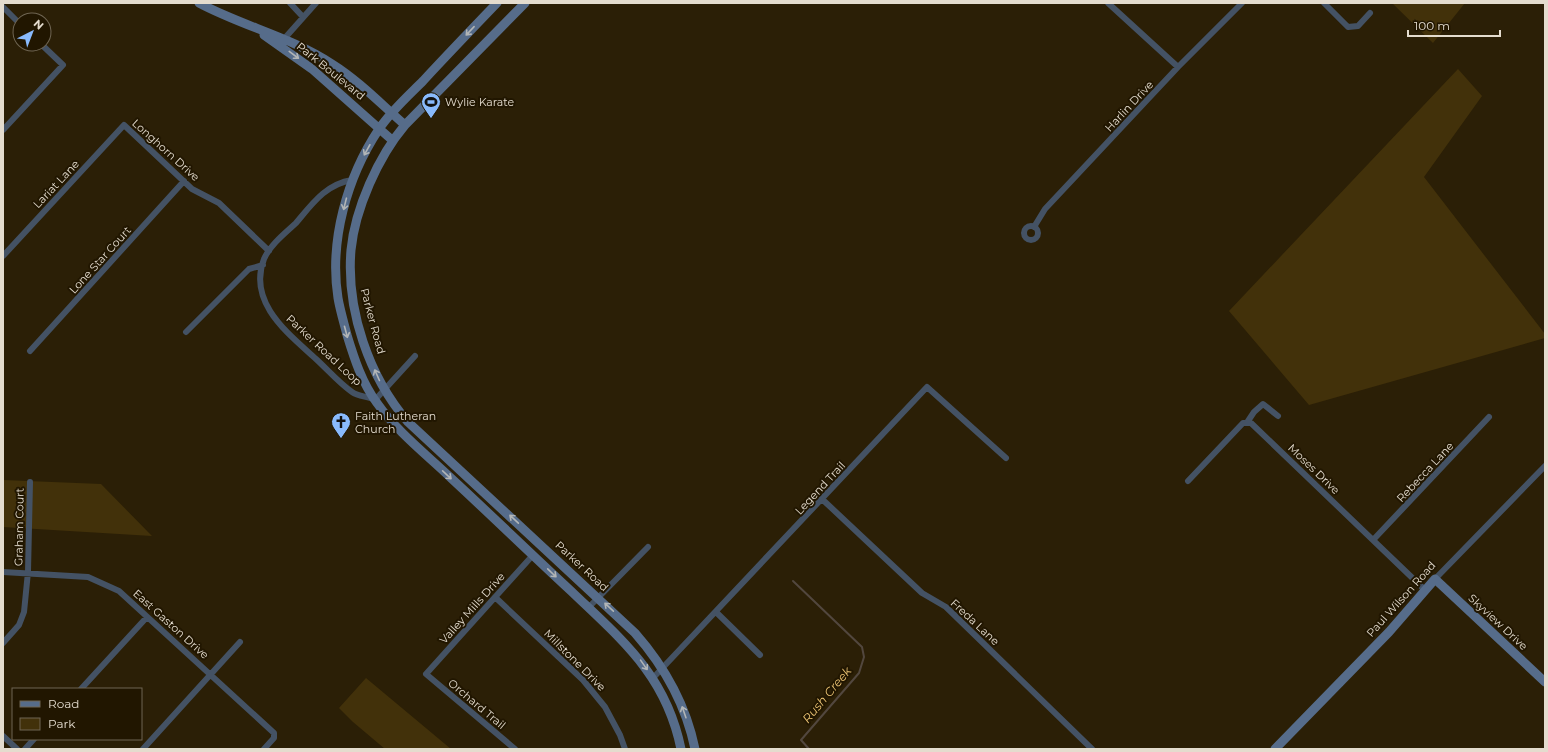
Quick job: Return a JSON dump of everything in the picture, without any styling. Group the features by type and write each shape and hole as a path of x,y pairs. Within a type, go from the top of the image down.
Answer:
{"main road":[{"name":"Park Boulevard","path":"199,3 226,17 284,39 332,64 373,96 405,125"},
{"path":"497,3 391,113 380,128 352,180 345,206 336,250 338,298 356,364 375,400 407,439 533,555 638,657 653,678 672,718 681,749"},
{"name":"Parker Road","path":"525,3 392,140 373,175 356,225 351,249 350,272 352,295 367,353 393,405 408,422 635,632 662,669 681,702 695,749"},
{"name":"Park Boulevard","path":"250,26 312,69 392,140"},
{"name":"Paul Wilson Road","path":"1275,749 1426,591 1435,579"},
{"name":"Skyview Drive","path":"1435,579 1545,682"}],"street":[{"path":"290,3 303,18"},
{"path":"284,39 316,3"},
{"path":"1108,3 1178,67"},
{"name":"Harlin Drive","path":"1034,227 1045,209 1178,67 1242,3"},
{"path":"1324,3 1348,27 1358,26 1370,13"},
{"path":"3,7 12,16"},
{"path":"3,130 63,65 49,52"},
{"name":"Longhorn Drive","path":"124,125 192,189 219,203 269,251"},
{"name":"Lariat Lane","path":"3,256 124,125"},
{"name":"Parker Road Loop","path":"352,180 340,182 322,193 269,251 263,265 262,295 274,318 352,392 375,400"},
{"name":"Lone Star Court","path":"30,351 184,181"},
{"path":"186,332 249,270 263,265"},
{"path":"375,400 415,356"},
{"name":"Legend Trail","path":"653,678 717,613 927,387 1006,458"},
{"path":"1188,481 1263,404 1278,416"},
{"name":"Rebecca Lane","path":"1374,539 1489,417"},
{"name":"Moses Drive","path":"1248,421 1374,539 1426,591"},
{"name":"Paul Wilson Road","path":"1435,579 1545,466"},
{"name":"Graham Court","path":"3,643 19,626 22,619 28,572 30,482"},
{"name":"Freda Lane","path":"823,500 922,593 946,607 1092,749"},
{"path":"588,608 648,547"},
{"name":"Valley Mills Drive","path":"426,674 533,555"},
{"name":"East Gaston Drive","path":"3,572 28,572 88,577 119,591 274,733 274,738 264,749"},
{"name":"Millstone Drive","path":"495,597 592,690 606,707 620,735 625,749"},
{"path":"717,613 760,655"},
{"path":"82,688 148,617"},
{"path":"142,749 240,642"},
{"name":"Orchard Trail","path":"426,674 514,749"},
{"path":"3,736 17,749"},
{"path":"25,749 33,740"}],"green space":[{"path":"1392,3 1465,3 1433,43"},
{"path":"1458,69 1482,96 1424,177 1545,334 1545,338 1309,405 1229,311"},
{"path":"3,480 101,484 152,536 3,527"},
{"path":"366,678 451,749 385,749 339,708"}],"waterway":[{"name":"Rush Creek","path":"793,581 862,647 864,657 859,673 801,740 809,749"}],"place":[{"name":"Wylie Karate","path":"431,119"},
{"name":"Faith Lutheran Church","path":"341,439"}]}
